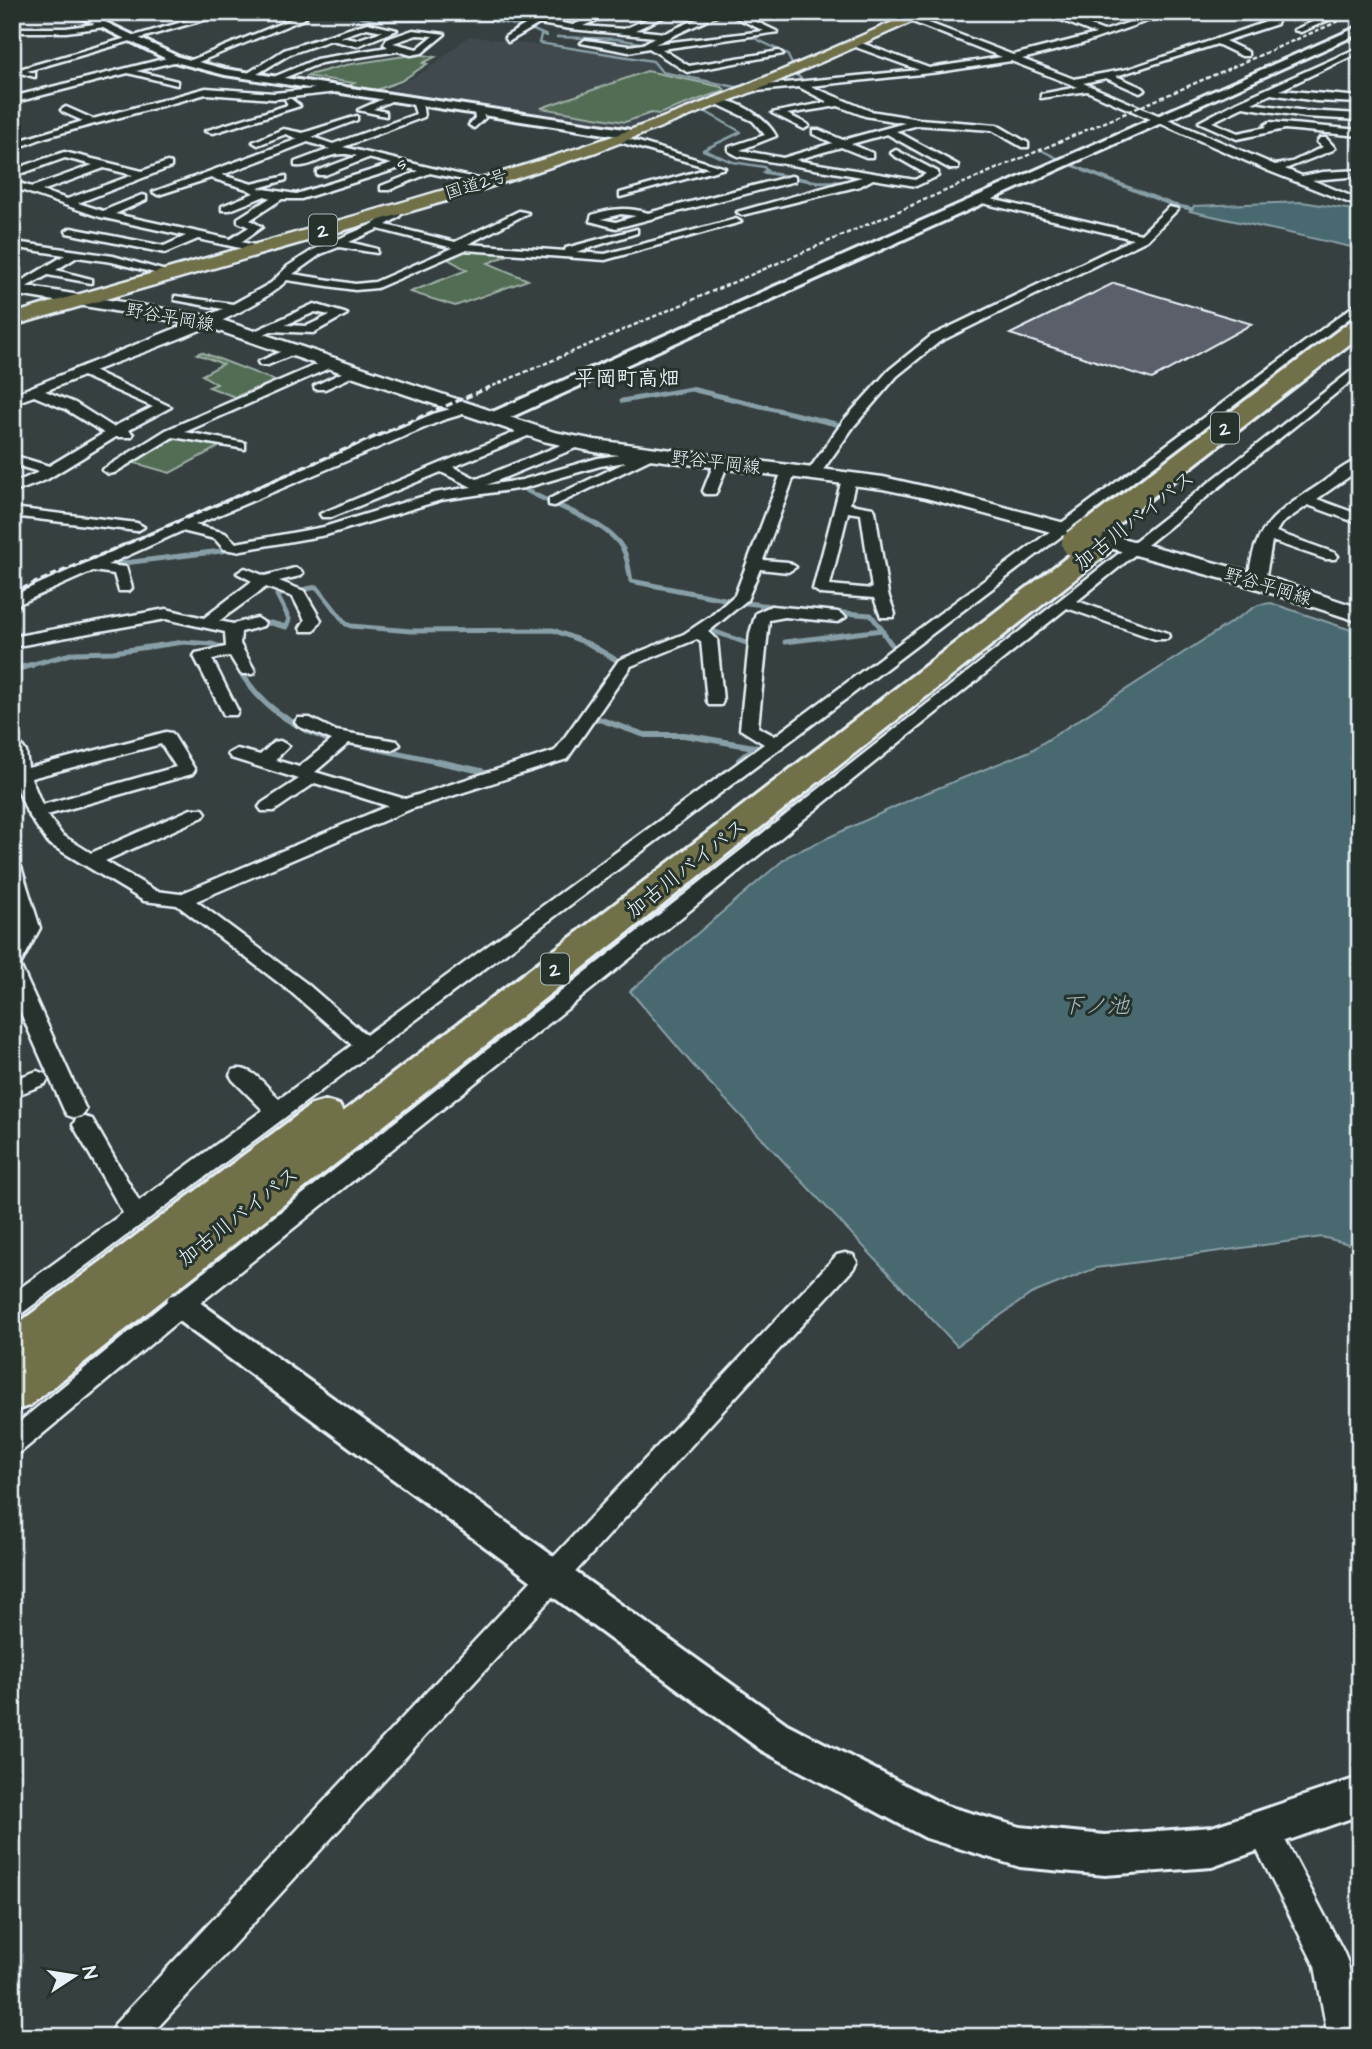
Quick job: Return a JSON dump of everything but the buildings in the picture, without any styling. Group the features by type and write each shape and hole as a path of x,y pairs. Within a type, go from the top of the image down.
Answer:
{"highway":[{"name":"国道2号","path":"12,320 170,274 273,261 400,208 625,136 757,88 799,78 856,44 927,12"},
{"name":"加古川バイパス","path":"12,1391 1095,539 1360,325"},
{"name":"加古川バイパス","path":"12,1353 1095,539 1360,344"}],"main road":[{"name":"野谷平岡線","path":"14,289 207,321 530,430 578,442 849,479 929,493 1257,581 1360,615"}],"street":[{"path":"75,12 181,61 249,75 625,136 720,168 632,191"},
{"path":"487,12 571,27 666,35"},
{"path":"508,38 553,12"},
{"path":"548,37 611,12"},
{"path":"623,32 671,12"},
{"path":"721,12 647,43 684,68 692,69 779,54"},
{"path":"725,28 747,41 774,32 729,12"},
{"path":"1013,14 1030,12"},
{"path":"1045,12 1102,33"},
{"path":"799,78 927,70 1013,57 1050,50 1169,12"},
{"path":"1075,82 1108,76 1274,22 1256,16 1266,12"},
{"path":"1298,30 1343,12"},
{"path":"25,73 130,38 224,13"},
{"path":"694,16 715,23"},
{"path":"12,100 181,61 230,46 302,18"},
{"path":"913,19 1075,82 1360,204"},
{"path":"249,75 298,48 329,37 370,23 393,30 357,43 329,37"},
{"path":"12,30 66,30 102,25"},
{"path":"442,34 416,32 388,44 411,52 419,51 442,34 452,25"},
{"path":"504,28 523,30"},
{"path":"494,418 1360,29"},
{"path":"585,43 629,49 747,41 761,44 779,54 818,95 843,102 868,114"},
{"path":"1217,41 1245,54"},
{"path":"278,44 298,48"},
{"path":"856,44 927,70"},
{"path":"230,46 258,49"},
{"path":"273,79 308,64 398,48"},
{"path":"1282,127 1237,136 1204,122 1360,49"},
{"path":"1306,53 1360,62"},
{"path":"671,60 684,57"},
{"path":"65,59 82,65"},
{"path":"100,70 115,75"},
{"path":"128,72 174,83"},
{"path":"1259,74 1291,80"},
{"path":"1108,76 1140,90"},
{"path":"1044,96 1088,88"},
{"path":"1327,99 1349,88"},
{"path":"12,147 43,135 206,91 276,97 343,89"},
{"path":"1268,91 1327,99 1360,100"},
{"path":"332,102 358,92"},
{"path":"187,107 229,95"},
{"path":"210,131 295,106 276,97"},
{"path":"383,114 363,110 395,97"},
{"path":"1208,97 1305,114 1360,117"},
{"path":"299,164 421,116 417,101"},
{"path":"720,102 747,114 769,130 772,136 732,149 741,154 916,183 934,174 906,158"},
{"path":"802,123 777,113 843,102"},
{"path":"66,110 92,122"},
{"path":"474,125 480,118 475,110"},
{"path":"842,117 868,114 919,122 994,127 1025,145"},
{"path":"1216,115 1240,120"},
{"path":"229,181 192,194 161,190 232,168 354,118"},
{"path":"783,160 919,122"},
{"path":"1252,122 1282,127 1360,132"},
{"path":"940,130 964,125"},
{"path":"258,142 286,131 336,148 482,183"},
{"path":"889,131 944,159 954,167"},
{"path":"816,132 869,155"},
{"path":"1273,169 1319,154 1329,148 1318,140 1360,144"},
{"path":"1319,154 1344,173"},
{"path":"12,174 64,155 143,174"},
{"path":"321,173 367,155"},
{"path":"377,226 461,246 605,257 739,217 762,207 856,184 884,163 906,158 944,159"},
{"path":"253,187 252,190 280,197 297,197 402,164"},
{"path":"35,190 102,165"},
{"path":"67,203 167,165"},
{"path":"212,175 253,187 277,180 232,168"},
{"name":"s","path":"385,188 430,170"},
{"path":"1300,180 1360,173"},
{"path":"559,253 773,180 791,179"},
{"path":"12,184 104,215 232,243 330,283 355,287 376,285 523,214"},
{"path":"226,208 264,193"},
{"path":"734,194 762,207"},
{"path":"232,243 257,227 242,220 280,197"},
{"path":"978,199 1143,238"},
{"path":"104,215 137,202"},
{"path":"308,258 377,226 395,215 400,208"},
{"path":"813,474 849,423 893,373 935,339 1143,238 1174,209"},
{"path":"146,225 168,213"},
{"path":"414,235 433,226"},
{"path":"22,246 62,242 85,234 165,250 197,234"},
{"path":"62,242 75,254 113,259 170,274"},
{"path":"338,243 373,251"},
{"path":"14,289 75,254"},
{"path":"273,261 308,258 321,261"},
{"path":"12,400 234,308 275,285 273,261"},
{"path":"47,271 87,281"},
{"path":"317,291 330,283"},
{"path":"180,298 234,308"},
{"path":"12,1444 180,1305 1064,602 1095,539 1360,304"},
{"path":"252,335 274,328 314,308 341,314 330,323 302,331 274,328"},
{"path":"264,362 295,349"},
{"path":"109,470 171,433 332,362"},
{"path":"12,1307 774,742 1360,368"},
{"path":"320,386 356,370"},
{"path":"12,489 164,407 83,371"},
{"path":"33,391 77,410 113,433 171,433 240,446"},
{"path":"12,603 230,505 438,417 468,408"},
{"path":"327,514 347,501 530,430"},
{"path":"441,466 477,484 578,442"},
{"path":"564,500 616,478 654,454"},
{"path":"181,526 220,536 229,546 285,534 326,531 439,496 524,484 598,461 654,454"},
{"path":"12,459 49,471"},
{"path":"710,491 721,463"},
{"path":"1257,581 1258,556 1266,534 1276,521 1338,475 1360,463"},
{"path":"12,744 36,812 55,839 151,897 182,900 405,805 561,755 625,663 696,633 743,597 789,471"},
{"path":"1338,475 1360,484"},
{"path":"849,479 821,589 880,594"},
{"path":"264,491 284,501"},
{"path":"1304,499 1360,520"},
{"path":"230,505 252,516"},
{"path":"842,508 868,511 880,594 887,614"},
{"path":"12,512 73,522 137,527"},
{"path":"1266,534 1330,556"},
{"path":"138,545 174,542"},
{"path":"755,564 788,567"},
{"path":"94,566 121,570 124,588"},
{"path":"244,573 299,594 312,617"},
{"path":"208,623 242,592 276,575 295,573"},
{"path":"1064,602 1140,623 1161,636"},
{"path":"735,604 782,613 838,617"},
{"path":"774,742 749,729 762,616 782,613"},
{"path":"12,642 75,635 166,614 233,629 257,623"},
{"path":"230,711 229,692 202,656 244,658 232,644 233,629"},
{"path":"696,633 709,639 720,681 715,701"},
{"path":"304,722 332,736 391,745"},
{"path":"21,775 166,737 187,770 36,812"},
{"path":"268,807 307,776 346,737"},
{"path":"265,767 280,746"},
{"path":"237,754 265,767 307,776 405,805"},
{"path":"91,860 197,813"},
{"path":"12,867 30,928 12,961"},
{"path":"182,900 299,988 365,1045"},
{"path":"12,969 80,1117 136,1215"},
{"path":"242,1074 277,1110"},
{"path":"12,1088 37,1079"},
{"path":"126,2037 845,1262"},
{"path":"180,1305 774,1737 940,1824 1020,1847 1105,1855 1212,1847 1360,1796"},
{"path":"1263,1830 1331,1963 1345,2037"}],"shaded area":[{"path":"469,36 653,61 660,73 740,89 632,130 621,131 382,93 427,70"}],"green space":[{"path":"418,54 435,57 401,81 371,92 345,88 354,83 305,76 346,65"},
{"path":"647,71 722,87 725,90 659,114 651,113 625,122 541,108"},
{"path":"466,251 513,253 488,263 528,280 455,306 410,292 467,270 448,259"},
{"path":"201,352 279,382 235,397 209,387 217,384 202,375 223,364 197,354"},
{"path":"172,437 222,445 170,473 131,462"}],"water":[{"path":"1302,202 1360,211 1360,249 1190,211 1194,206"},
{"name":"下ノ池","path":"1271,603 1360,633 1360,1247 1322,1237 1096,1268 1031,1294 957,1346 692,1064 630,991 788,856 916,797 1030,751 1258,605"}],"waterway":[{"path":"337,12 377,21 485,20"},
{"path":"475,12 473,13 487,20 526,27"},
{"path":"531,29 547,36"},
{"path":"541,35 539,43 653,61 662,72 741,88"},
{"path":"557,37 617,39 651,45"},
{"path":"752,37 787,54 798,76 809,86"},
{"path":"706,112 741,132 703,150 733,162 764,167 766,170"},
{"path":"1041,150 1057,158"},
{"path":"1069,164 1087,171"},
{"path":"766,170 764,172 817,182 854,182"},
{"path":"1083,170 1173,205 1192,209"},
{"path":"622,401 691,389 840,425"},
{"path":"521,487 604,529 623,549 631,581 734,601"},
{"path":"309,538 392,515"},
{"path":"108,565 237,549"},
{"path":"258,625 271,623 286,627 289,619 277,595 317,587 346,624 351,626 411,631 553,630 589,644 618,661"},
{"path":"746,603 780,607"},
{"path":"830,612 871,615 883,631"},
{"path":"785,642 882,630"},
{"path":"713,631 746,643"},
{"path":"884,634 892,645"},
{"path":"26,666 75,653 113,652 184,642 212,644 224,648"},
{"path":"624,658 637,654"},
{"path":"12,670 32,665"},
{"path":"238,667 255,692 275,711 326,739"},
{"path":"593,717 645,735 684,735 754,747"},
{"path":"351,743 481,771 487,775"},
{"path":"739,760 755,747"}],"railway":[{"path":"486,389 1360,12"},
{"path":"12,593 490,387"}],"district":[{"name":"平岡町高畑","path":"627,378"}]}
